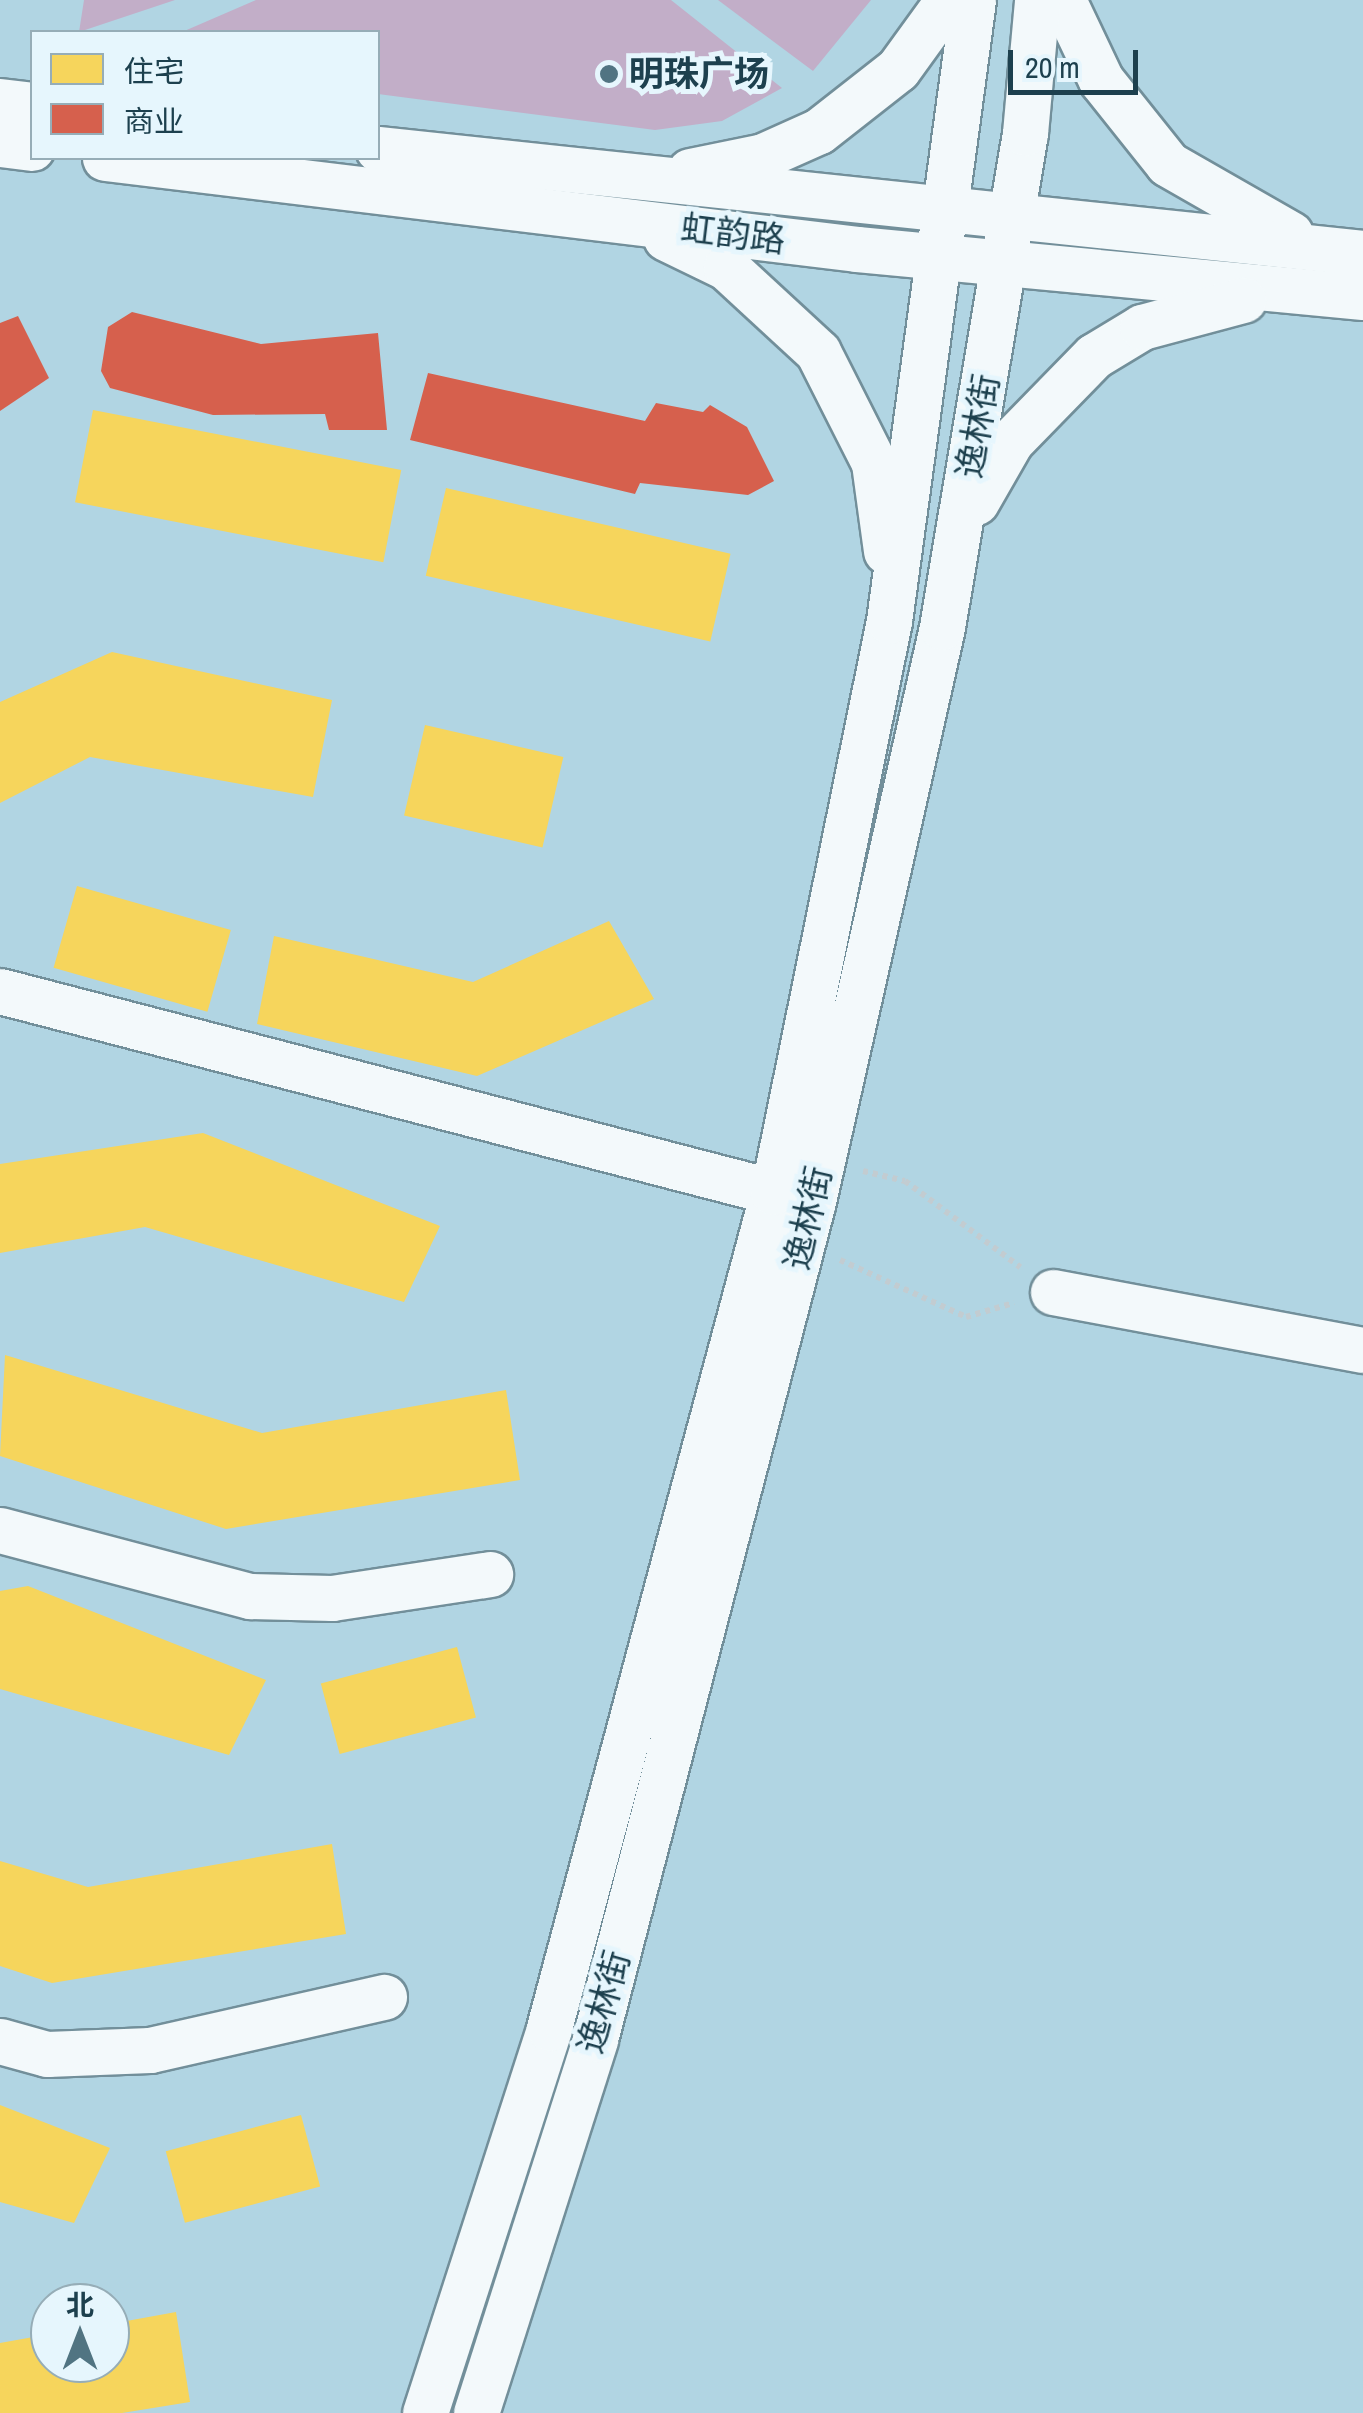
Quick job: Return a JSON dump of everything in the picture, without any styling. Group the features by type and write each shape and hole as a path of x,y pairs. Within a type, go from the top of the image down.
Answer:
{"street":[{"path":"623,177 763,156 818,131 898,69 948,0"},
{"name":"逸林街","path":"425,2413 549,2028 803,1199 945,257 973,0"},
{"name":"逸林街","path":"483,2408 595,2040 803,1199 953,565 1011,219 1038,0"},
{"path":"1063,0 1101,80 1168,164 1210,196 1347,273"},
{"path":"0,101 30,105"},
{"path":"0,144 30,148"},
{"name":"虹韵路","path":"380,149 1011,219 1347,273"},
{"name":"虹韵路","path":"121,160 1004,264 1347,273"},
{"path":"612,220 726,267 818,352 874,463 889,621"},
{"path":"953,565 1011,440 1094,356 1201,306 1347,273"},
{"path":"0,991 803,1199"},
{"path":"1053,1292 1363,1350"},
{"path":"0,1530 250,1596 332,1598 490,1574"},
{"path":"0,2042 47,2054 150,2050 384,1996"}],"path":[{"path":"803,1199 904,1180 1053,1292"},
{"path":"803,1199 966,1316 1053,1292"}],"shaded area":[{"path":"84,0 175,0 85,30 79,30"},
{"name":"明珠广场","path":"256,0 671,0 782,88 722,121 655,130 380,94 380,30 187,30"},
{"path":"718,0 871,0 813,71"}],"building: 住宅":[{"path":"93,410 401,470 383,562 75,502"},
{"path":"446,488 731,554 710,641 426,576"},
{"path":"112,652 332,700 313,797 90,757 0,803 0,702"},
{"path":"425,725 563,757 542,848 404,816"},
{"path":"77,886 231,930 207,1012 54,968"},
{"path":"609,921 654,999 477,1076 257,1024 274,936 473,982"},
{"path":"203,1133 440,1226 404,1302 145,1227 0,1253 0,1164"},
{"path":"5,1355 262,1433 506,1390 520,1480 226,1529 0,1456"},
{"path":"28,1586 266,1680 229,1755 0,1689 0,1591"},
{"path":"457,1647 476,1718 340,1754 321,1683"},
{"path":"332,1844 346,1934 52,1983 0,1966 0,1861 88,1887"},
{"path":"0,2105 110,2148 74,2223 0,2202"},
{"path":"301,2115 320,2186 185,2223 166,2151"},
{"path":"176,2312 190,2402 122,2413 0,2413 0,2343 30,2338 30,2383 130,2383 130,2320"}],"building: 商业":[{"path":"132,312 261,344 378,333 387,430 329,430 325,414 213,415 110,388 101,371 108,327"},
{"path":"18,316 49,378 0,411 0,323"},
{"path":"428,373 645,421 656,403 703,412 710,405 747,427 774,481 748,495 640,483 635,494 410,440"}],"place":[{"name":"明珠广场","path":"609,74"}]}
